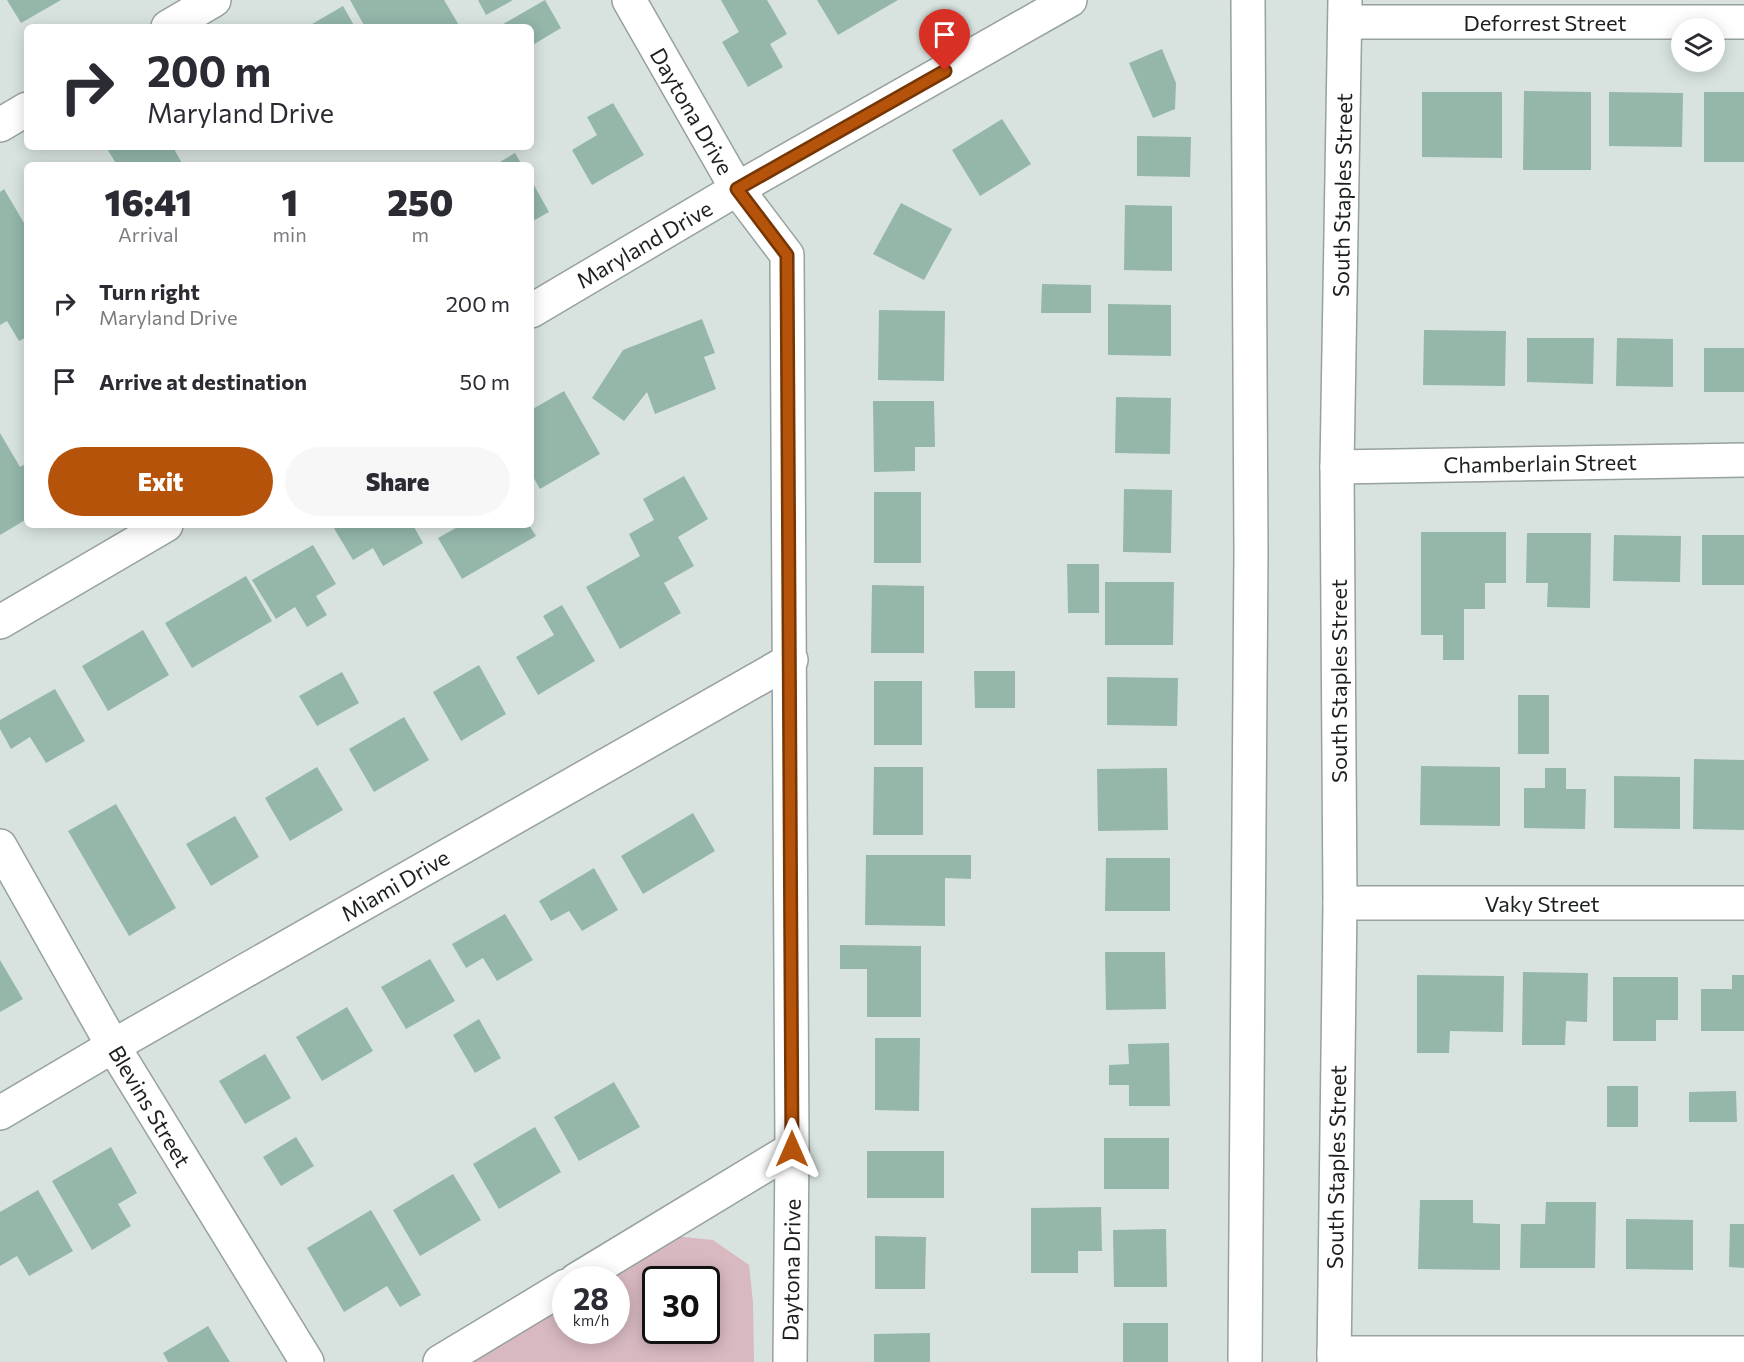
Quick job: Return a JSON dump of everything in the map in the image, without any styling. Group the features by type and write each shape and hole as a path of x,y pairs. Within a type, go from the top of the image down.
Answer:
{"street":[{"path":"173,24 214,0"},
{"name":"Daytona Drive","path":"629,0 737,189 787,255 791,660 790,1362"},
{"name":"Maryland Drive","path":"534,309 737,189 1070,0"},
{"path":"1245,1362 1251,564 1248,0"},
{"name":"Deforrest Street","path":"1346,11 1744,22"},
{"name":"South Staples Street","path":"1334,1358 1340,903 1337,467 1346,11"},
{"path":"0,124 24,111"},
{"name":"Chamberlain Street","path":"1337,467 1744,460"},
{"path":"0,622 161,528"},
{"name":"Miami Drive","path":"0,1113 113,1046 791,660"},
{"name":"Blevins Street","path":"0,846 113,1046 307,1362"},
{"name":"Vaky Street","path":"1340,903 1744,903"},
{"path":"599,1266 792,1149"},
{"path":"440,1362 552,1294"},
{"path":"1334,1358 1744,1353"}],"shaded area":[{"path":"675,1236 713,1240 749,1265 753,1302 754,1362 462,1362 552,1309 552,1344 630,1344 630,1266 623,1266"}],"building":[{"path":"7,0 61,0 21,23"},
{"path":"350,0 444,0 458,24 363,24"},
{"path":"478,0 513,0 486,15"},
{"path":"545,0 561,28 534,44 534,24 503,24"},
{"path":"721,0 767,0 787,34 770,44 783,67 748,87 722,42 739,32"},
{"path":"817,0 898,0 838,35"},
{"path":"343,6 353,24 312,24"},
{"path":"1162,49 1176,83 1175,109 1153,118 1129,63"},
{"path":"1524,91 1591,92 1591,170 1523,170"},
{"path":"1422,92 1502,92 1502,158 1422,157"},
{"path":"1609,92 1683,93 1682,147 1609,146"},
{"path":"1704,92 1744,92 1744,162 1704,162"},
{"path":"613,103 644,155 592,185 572,150 597,135 587,117"},
{"path":"1002,119 1031,164 980,196 952,150"},
{"path":"1137,136 1191,137 1190,177 1137,176"},
{"path":"108,150 175,150 181,162 115,162"},
{"path":"515,153 520,162 500,162"},
{"path":"534,185 549,212 534,220"},
{"path":"4,189 24,223 24,338 19,341 7,321 0,325 0,192"},
{"path":"901,203 952,229 924,280 873,254"},
{"path":"1125,205 1172,206 1172,271 1124,270"},
{"path":"1042,284 1091,285 1091,313 1041,313"},
{"path":"1108,304 1171,305 1171,356 1108,355"},
{"path":"879,310 945,311 944,381 878,380"},
{"path":"702,319 715,353 704,357 716,389 655,414 647,392 624,421 592,398 623,350"},
{"path":"1424,330 1506,331 1505,386 1423,385"},
{"path":"1527,338 1594,338 1593,384 1527,382"},
{"path":"1617,338 1673,339 1673,387 1616,386"},
{"path":"1704,348 1744,348 1744,392 1704,392"},
{"path":"564,391 600,454 540,489 534,478 534,408"},
{"path":"1116,397 1171,398 1170,454 1115,453"},
{"path":"873,401 934,401 935,447 915,447 915,471 874,472"},
{"path":"0,433 20,467 24,465 24,521 0,535"},
{"path":"684,476 708,519 678,537 694,566 664,583 681,613 620,649 586,587 640,556 629,534 654,520 643,499"},
{"path":"1124,489 1172,490 1171,553 1123,552"},
{"path":"874,492 921,492 921,563 874,563"},
{"path":"334,528 415,528 423,543 383,566 373,548 353,560"},
{"path":"456,528 531,528 536,536 462,579 438,538"},
{"path":"1421,532 1506,532 1506,583 1485,583 1485,609 1464,609 1464,660 1443,660 1443,635 1421,635"},
{"path":"1527,533 1591,533 1590,608 1547,607 1548,583 1526,583"},
{"path":"1614,535 1681,536 1680,582 1613,581"},
{"path":"1702,535 1744,535 1744,585 1702,585"},
{"path":"313,545 336,584 316,596 327,615 307,627 295,607 276,619 252,580"},
{"path":"1067,564 1099,564 1099,613 1068,613"},
{"path":"246,576 272,621 192,668 165,623"},
{"path":"1105,582 1174,582 1173,645 1105,645"},
{"path":"872,585 924,586 924,653 871,653"},
{"path":"562,605 595,661 538,695 516,657 554,635 543,616"},
{"path":"143,630 169,675 108,711 82,666"},
{"path":"479,665 506,714 461,741 433,692"},
{"path":"974,671 1015,671 1015,708 975,708"},
{"path":"342,672 359,703 317,726 299,696"},
{"path":"1107,677 1178,678 1177,726 1107,725"},
{"path":"874,681 922,681 922,745 874,745"},
{"path":"55,689 85,741 46,763 30,737 11,749 0,729 0,720"},
{"path":"1518,695 1549,695 1549,754 1518,754"},
{"path":"404,717 429,760 374,792 349,749"},
{"path":"1694,759 1744,760 1744,830 1693,829"},
{"path":"1421,766 1500,767 1500,826 1420,825"},
{"path":"317,767 343,810 290,841 265,798"},
{"path":"874,767 923,767 923,835 873,835"},
{"path":"1167,768 1168,830 1098,831 1097,769"},
{"path":"1545,768 1566,768 1566,789 1586,789 1585,829 1524,828 1524,788 1545,788"},
{"path":"1614,776 1680,777 1680,829 1614,828"},
{"path":"116,804 176,908 129,936 68,831"},
{"path":"693,813 715,851 643,894 621,856"},
{"path":"235,816 259,857 211,886 186,844"},
{"path":"866,855 971,855 971,879 945,878 945,926 865,925"},
{"path":"1106,858 1170,858 1170,911 1105,911"},
{"path":"594,868 618,910 582,931 569,911 551,921 539,901"},
{"path":"505,914 533,960 497,981 483,958 466,968 452,944"},
{"path":"840,945 921,946 921,1017 867,1017 867,969 840,969"},
{"path":"1105,952 1165,952 1166,1009 1106,1010"},
{"path":"430,959 455,1001 406,1029 381,987"},
{"path":"0,960 23,999 0,1012"},
{"path":"1523,972 1588,973 1587,1022 1566,1021 1565,1045 1522,1045"},
{"path":"1417,975 1504,976 1503,1032 1450,1031 1449,1053 1417,1053"},
{"path":"1732,975 1744,975 1744,1031 1701,1031 1701,989 1732,989"},
{"path":"1613,977 1678,977 1678,1020 1656,1020 1656,1041 1613,1041"},
{"path":"347,1007 373,1051 322,1081 296,1037"},
{"path":"479,1019 501,1058 475,1073 453,1035"},
{"path":"875,1038 920,1038 919,1111 875,1110"},
{"path":"1169,1043 1170,1106 1129,1106 1129,1085 1109,1085 1109,1065 1129,1064 1128,1044"},
{"path":"265,1054 291,1098 245,1124 219,1081"},
{"path":"614,1082 640,1127 579,1161 554,1117"},
{"path":"1607,1086 1638,1086 1638,1127 1607,1127"},
{"path":"1736,1091 1737,1122 1689,1122 1689,1092"},
{"path":"535,1127 561,1172 499,1209 473,1164"},
{"path":"296,1137 314,1166 281,1186 263,1157"},
{"path":"1104,1138 1169,1138 1169,1189 1104,1189"},
{"path":"111,1147 137,1193 118,1204 131,1226 92,1250 52,1181"},
{"path":"867,1151 944,1151 944,1198 867,1198"},
{"path":"453,1174 481,1220 420,1256 393,1210"},
{"path":"38,1190 73,1251 29,1276 17,1256 0,1266 0,1212"},
{"path":"1420,1200 1473,1200 1473,1223 1500,1224 1500,1270 1418,1269"},
{"path":"1546,1202 1596,1202 1595,1268 1520,1268 1521,1224 1545,1224"},
{"path":"1101,1207 1102,1251 1078,1251 1078,1273 1031,1273 1031,1208"},
{"path":"371,1210 421,1295 400,1307 387,1286 344,1312 307,1248"},
{"path":"1626,1219 1693,1220 1693,1270 1626,1269"},
{"path":"1730,1224 1744,1224 1744,1268 1729,1267"},
{"path":"1166,1229 1167,1287 1114,1287 1113,1230"},
{"path":"875,1236 926,1237 925,1289 875,1289"},
{"path":"1123,1323 1168,1323 1168,1362 1123,1362"},
{"path":"208,1326 230,1362 168,1362 163,1353"},
{"path":"930,1333 930,1362 874,1362 874,1334"}],"route":[{"path":"792,1149 787,255 737,189 945,71"}]}
